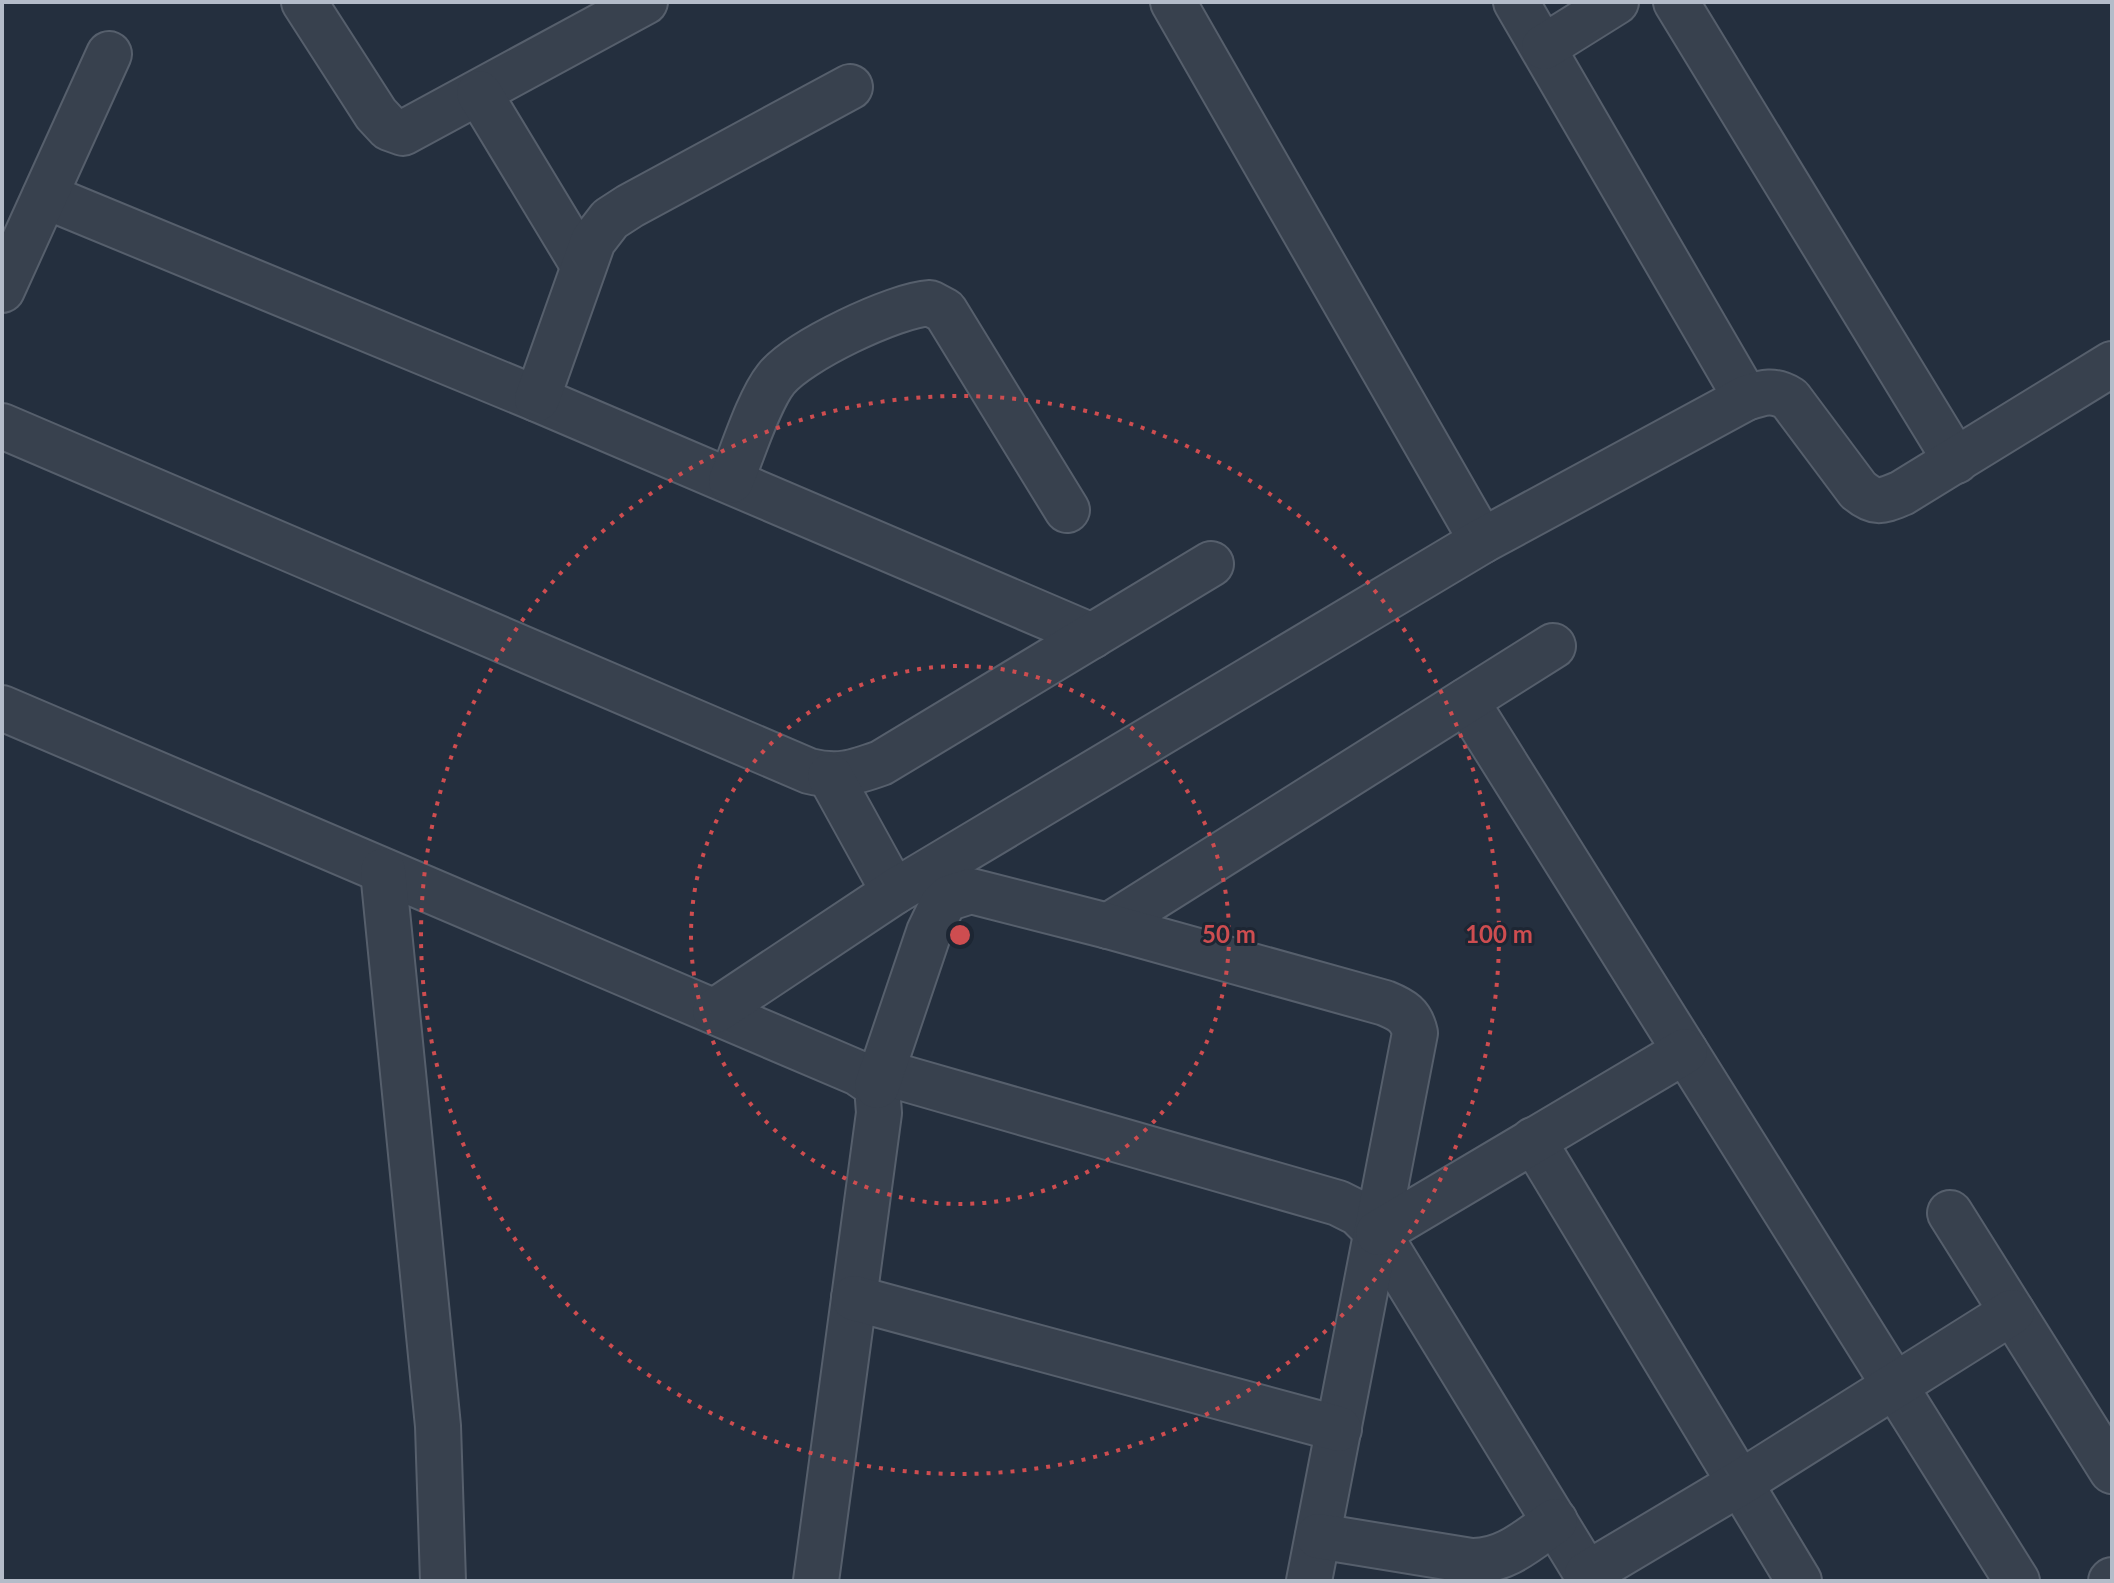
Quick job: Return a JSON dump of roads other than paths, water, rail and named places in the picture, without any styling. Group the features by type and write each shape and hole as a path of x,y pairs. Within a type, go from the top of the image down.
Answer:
{"street":[{"path":"304,2 376,114 389,128 403,133 645,2"},
{"path":"1173,2 1482,541"},
{"path":"1516,2 1746,398"},
{"path":"1544,47 1616,2"},
{"path":"1676,2 1956,461"},
{"path":"2,290 109,54"},
{"path":"537,399 583,265 593,241 610,219 850,87"},
{"path":"479,93 583,265"},
{"path":"45,196 537,399 1092,636"},
{"path":"731,481 767,395 776,379 792,364 817,348 897,310 930,303 945,311 1067,510"},
{"path":"715,1011 894,892 1482,541 1746,398 1763,392 1778,392 1790,399 1858,490 1868,499 1881,502 1956,461 2112,364"},
{"path":"2,426 809,771 830,776 854,773 881,763 1211,564"},
{"path":"1108,926 1553,646"},
{"path":"1466,701 2017,1581"},
{"path":"2,708 858,1073 1338,1203 1358,1213 1378,1233 1589,1578 2012,1312"},
{"path":"830,776 894,892"},
{"path":"383,871 438,1426 443,1581"},
{"path":"816,1581 879,1113 879,1079 929,932 942,905 949,898 971,891 1385,1003 1401,1009 1412,1019 1415,1033 1309,1581"},
{"path":"1378,1233 1685,1051"},
{"path":"1533,1140 1799,1581"},
{"path":"1950,1213 2112,1471"},
{"path":"854,1298 1339,1429"},
{"path":"1318,1536 1488,1562 1505,1556 1555,1521"}]}
